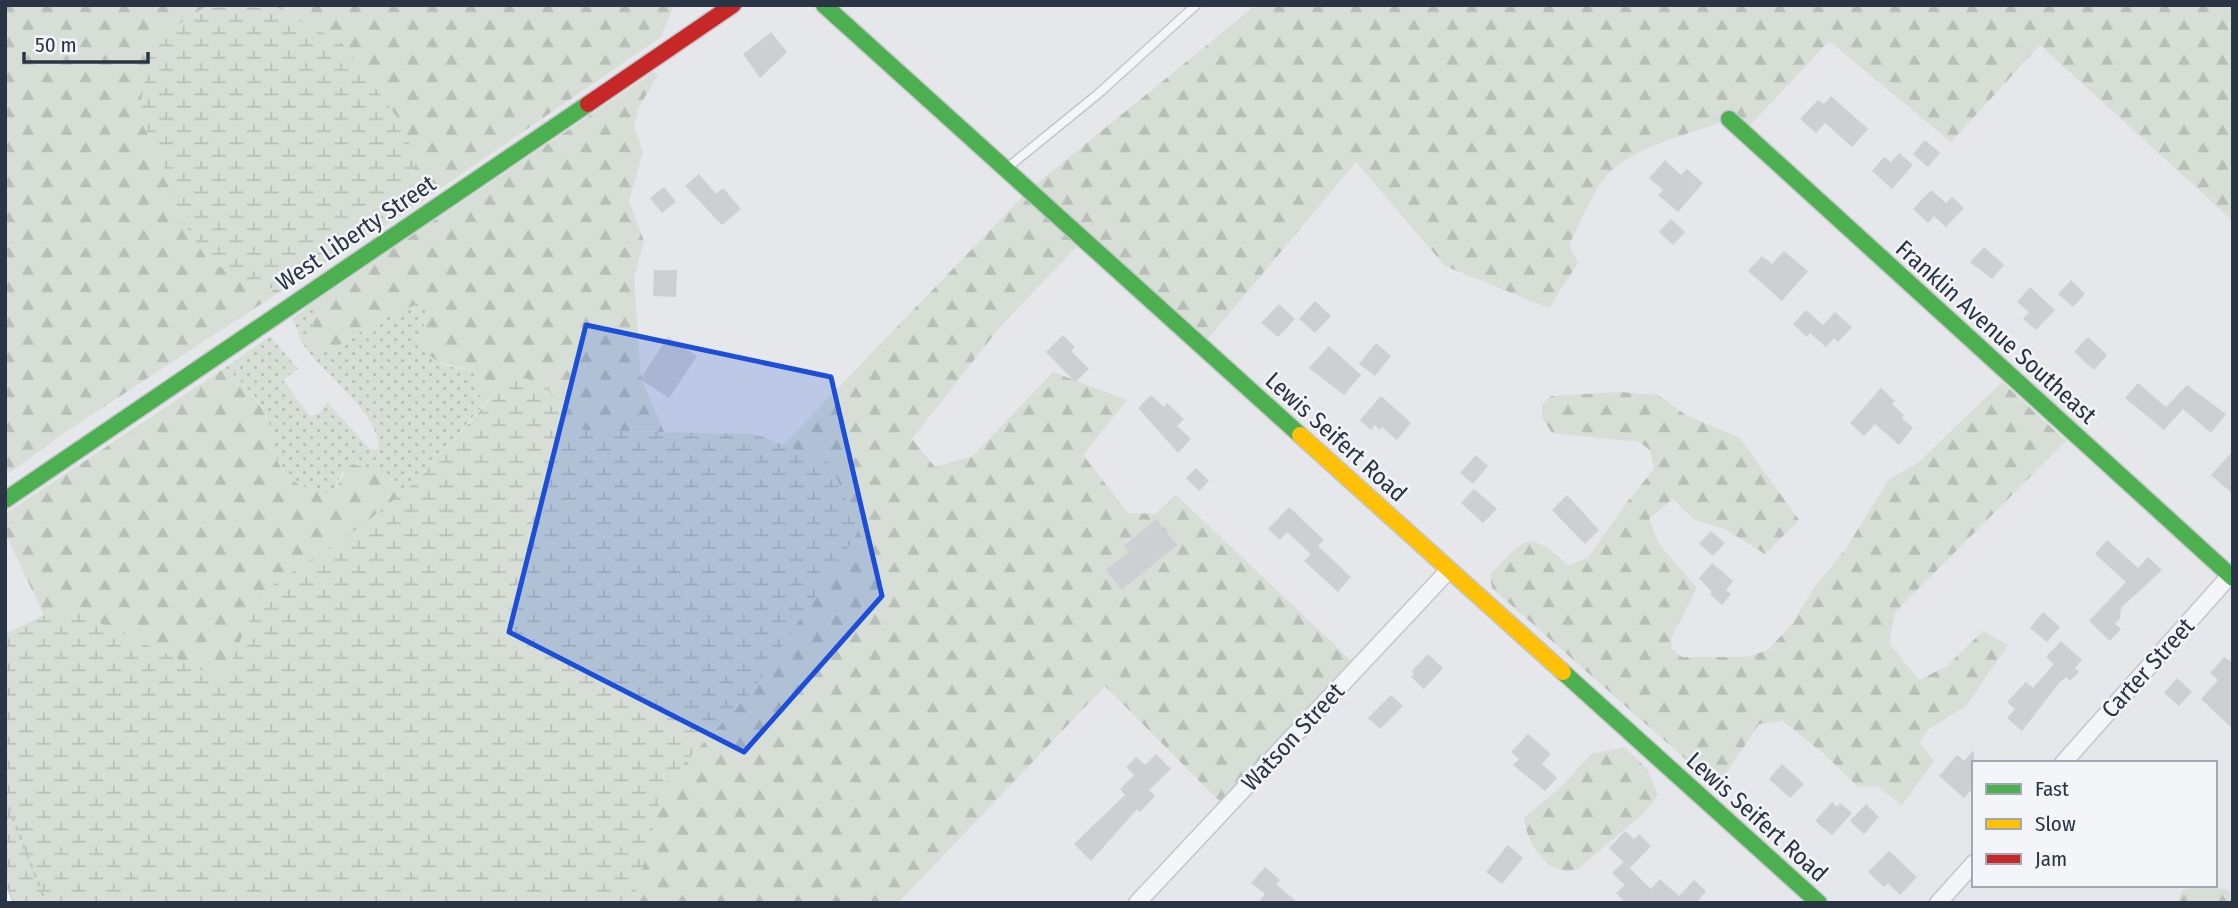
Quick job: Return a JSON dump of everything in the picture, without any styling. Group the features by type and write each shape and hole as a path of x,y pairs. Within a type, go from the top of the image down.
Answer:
{"street":[{"name":"West Liberty Street","path":"5,500 733,5"},
{"name":"Lewis Seifert Road","path":"824,5 1819,903"},
{"name":"Franklin Avenue Southeast","path":"1729,119 2232,575"},
{"name":"Watson Street","path":"1138,903 1448,570"},
{"name":"Carter Street","path":"2065,761 2232,575"},
{"path":"1938,903 1972,865"}],"lane":[{"path":"1005,170 1098,94 1196,5"}],"path":[{"path":"5,798 46,903"}],"highlighted area":[{"path":"586,325 831,377 882,596 744,752 509,632"}],"green space":[{"path":"5,5 208,5 166,33 138,115 162,163 183,222 208,260 249,283 281,291 67,431 5,476"},
{"path":"208,5 273,5 342,43 400,121 416,160 406,212 281,291 249,283 208,260 183,222 162,163 138,115 151,51 166,33"},
{"path":"273,5 674,5 661,37 406,212 416,160 342,43"},
{"path":"1256,5 2233,5 2233,221 2040,45 1951,142 1829,41 1743,133 1729,119 1651,147 1622,162 1609,173 1592,197 1569,245 1578,263 1549,308 1445,266 1356,162 1202,346 1083,240 1000,327 912,439 935,467 973,456 1053,372 1127,400 1083,455 1128,513 1155,514 1176,495 1358,667 1226,808 1105,686 898,903 633,903 665,784 753,690 831,463 783,445 1028,191"},
{"path":"654,72 658,75 639,107 634,125 643,152 629,201 644,241 634,278 641,378 664,432 563,430 502,386 486,402 479,394 477,372 444,363 424,350 419,342 429,309 422,302 374,323 335,348 316,351 308,340 314,322 314,302"},
{"path":"314,302 314,322 308,339 316,351 335,348 374,323 422,302 429,309 419,342 444,365 477,372 479,394 486,402 417,481 402,494 391,479 342,472 333,494 305,488 291,478 279,463 273,450 267,417 260,404 225,368 270,336 298,369 283,380 310,416 319,414 327,402 369,448 379,448 370,421 360,407 301,341 292,319"},
{"path":"225,368 248,389 262,408 269,423 278,462 296,483 314,491 333,494 349,465 380,472 391,480 402,494 359,528 262,592 223,680 80,614 44,615 5,533 5,514"},
{"path":"518,376 540,384 552,394 563,430 755,434 831,463 858,532 753,690 665,784 633,903 10,903 5,891 5,634 44,615 80,614 223,680 262,592 359,528 417,481 502,386"},
{"path":"2002,382 2066,441 1895,612 1889,643 1919,680 1947,666 1983,631 2008,645 1966,706 1929,729 1919,742 1934,761 1902,805 1877,786 1858,787 1824,754 1783,721 1759,724 1717,787 1492,588 1490,575 1511,553 1527,542 1543,545 1568,565 1588,558 1654,469 1650,450 1639,442 1552,433 1542,417 1542,405 1551,396 1621,392 1658,395 1686,415 1740,438 1799,520 1765,554 1725,529 1695,520 1673,499 1649,519 1659,544 1697,588 1671,638 1672,649 1682,657 1747,657 1768,650 1793,623 1813,589 1845,550 1889,479 1918,463"},
{"path":"1624,747 1647,769 1658,795 1645,812 1578,869 1567,871 1549,864 1534,848 1524,818 1561,787 1591,754"},
{"path":"2196,887 2226,889 2233,895 2233,903 2177,903 2183,890"}],"building":[{"path":"771,32 787,52 760,78 743,54"},
{"path":"1831,96 1868,129 1852,147 1825,123 1816,133 1800,119 1818,100 1824,104"},
{"path":"1925,140 1940,153 1928,167 1913,154"},
{"path":"1899,153 1913,165 1892,189 1872,171 1884,157 1891,162"},
{"path":"1665,160 1681,175 1687,169 1703,183 1678,212 1658,195 1663,190 1649,178"},
{"path":"699,174 716,194 723,188 741,209 722,225 685,186"},
{"path":"664,187 676,202 662,213 650,198"},
{"path":"1931,190 1946,203 1952,197 1964,208 1946,227 1934,216 1928,223 1913,209"},
{"path":"1671,219 1685,232 1673,245 1659,232"},
{"path":"1984,247 2004,265 1992,279 1970,262"},
{"path":"1784,251 1808,271 1782,301 1748,271 1762,256 1772,264"},
{"path":"654,270 677,270 676,297 653,296"},
{"path":"2071,280 2085,294 2073,307 2058,294"},
{"path":"2030,287 2055,310 2036,330 2023,319 2029,312 2017,302"},
{"path":"1315,301 1331,316 1315,333 1299,319"},
{"path":"1279,304 1295,319 1278,337 1261,323"},
{"path":"1806,310 1823,325 1835,312 1852,327 1838,342 1834,338 1826,347 1810,333 1807,337 1793,324"},
{"path":"1063,335 1075,347 1071,351 1089,369 1075,382 1046,352"},
{"path":"668,337 697,356 669,398 640,379"},
{"path":"2088,337 2107,355 2094,370 2074,352"},
{"path":"1376,343 1391,356 1375,376 1359,364"},
{"path":"1329,346 1361,375 1344,395 1309,368"},
{"path":"2138,383 2166,407 2187,385 2226,414 2211,433 2183,409 2164,430 2125,398"},
{"path":"1881,388 1895,401 1892,404 1913,428 1899,445 1875,424 1864,436 1850,423"},
{"path":"1151,395 1164,407 1167,403 1184,419 1177,426 1191,439 1178,453 1138,408"},
{"path":"1381,396 1411,423 1397,440 1382,427 1380,430 1375,425 1371,430 1360,420"},
{"path":"2233,451 2233,494 2211,475"},
{"path":"1476,455 1488,466 1473,484 1460,473"},
{"path":"1196,468 1209,481 1199,491 1186,478"},
{"path":"1474,489 1497,509 1483,523 1461,503"},
{"path":"1567,495 1599,530 1585,544 1552,510"},
{"path":"1289,507 1324,540 1318,546 1351,577 1338,592 1304,561 1311,554 1287,532 1280,540 1268,529"},
{"path":"1156,519 1177,545 1122,590 1106,570 1129,552 1124,546"},
{"path":"1711,531 1725,543 1713,556 1699,544"},
{"path":"2107,540 2138,568 2148,557 2162,570 2121,608 2120,618 2115,624 2121,629 2110,641 2089,621 2126,582 2095,554"},
{"path":"1712,563 1733,581 1726,590 1731,594 1722,605 1699,578"},
{"path":"2043,612 2060,627 2047,642 2030,628"},
{"path":"2061,641 2082,660 2075,668 2079,672 2070,681 2066,677 2059,683 2022,731 2007,718 2015,709 2007,702 2026,682 2033,688 2054,664 2046,657"},
{"path":"1428,654 1443,668 1424,689 1411,677 1414,674 1412,671"},
{"path":"2224,657 2233,663 2233,729 2201,699 2218,680 2210,673"},
{"path":"2177,678 2192,692 2179,706 2164,693"},
{"path":"1391,695 1403,706 1380,729 1368,718"},
{"path":"1528,734 1551,754 1542,764 1557,778 1545,791 1513,765 1519,759 1511,752"},
{"path":"1974,750 1972,789 1964,798 1939,776 1957,755 1964,761"},
{"path":"1156,754 1171,769 1149,790 1155,796 1140,812 1137,809 1091,861 1074,844 1125,795 1120,789 1134,775 1126,767 1136,757 1145,765"},
{"path":"1782,764 1804,784 1790,798 1769,779"},
{"path":"1832,802 1837,807 1840,803 1852,813 1832,835 1815,821"},
{"path":"1866,804 1879,817 1864,834 1850,821"},
{"path":"1625,831 1634,839 1639,834 1651,846 1630,868 1609,848"},
{"path":"1508,845 1523,858 1502,884 1486,872"},
{"path":"1889,851 1917,877 1900,895 1888,883 1884,887 1868,872"},
{"path":"1623,862 1651,889 1660,879 1679,896 1694,880 1706,891 1696,903 1626,903 1616,893 1625,885 1612,873"},
{"path":"1265,867 1280,880 1276,884 1298,903 1258,903 1265,894 1251,883"}],"railway":[{"path":"5,891 10,903"}],"traffic: fast":[{"path":"824,5 1300,435"},
{"path":"5,500 588,104"},
{"path":"1729,119 2233,578"},
{"path":"1563,672 1819,903"}],"traffic: slow":[{"path":"1300,435 1563,672"}],"traffic: jam":[{"path":"588,104 733,5"}]}
